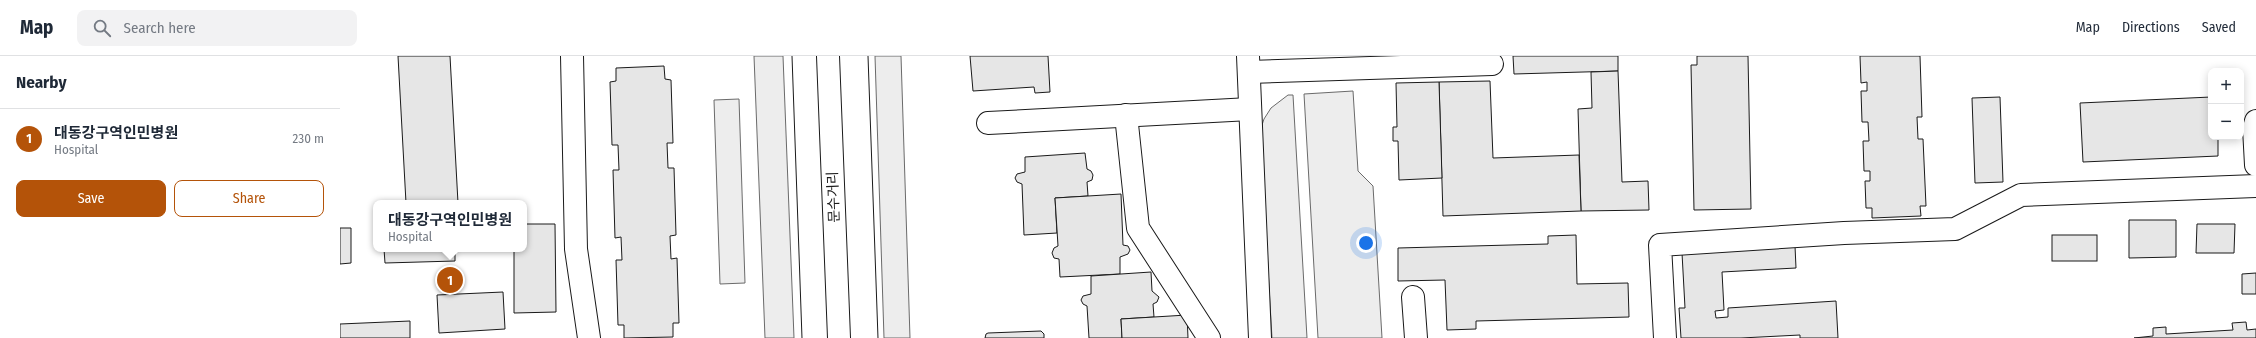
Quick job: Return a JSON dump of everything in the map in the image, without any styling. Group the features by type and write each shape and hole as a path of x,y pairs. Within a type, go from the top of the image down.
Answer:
{"street":[{"path":"572,56 576,249 589,338"},
{"name":"문수거리","path":"828,56 839,338"},
{"path":"1260,338 1249,64 1492,64"},
{"path":"988,123 1250,109"},
{"path":"1126,115 1138,228 1209,338"},
{"path":"2256,121 2254,128 2256,165"},
{"path":"1664,338 1660,246 1844,233 1955,229 2021,195 2256,186"},
{"path":"1413,297 1416,338"}],"shaded area":[{"path":"754,56 783,56 794,338 765,338"},
{"path":"875,56 901,56 910,338 884,338"},
{"path":"1353,91 1358,171 1373,186 1382,338 1318,338 1304,94"},
{"path":"1288,95 1293,95 1307,338 1272,338 1260,131 1264,119 1271,108"},
{"path":"739,99 745,283 720,284 714,100"}],"building":[{"path":"398,56 450,56 458,200 406,200"},
{"path":"970,56 1048,56 1050,92 1035,93 1034,87 973,91"},
{"path":"1513,56 1618,56 1618,71 1514,74"},
{"path":"1697,56 1748,56 1751,209 1694,210 1691,65 1697,65"},
{"path":"1860,56 1920,56 1922,117 1917,117 1918,139 1923,139 1926,206 1920,206 1921,216 1872,218 1872,208 1866,208 1865,181 1870,181 1870,171 1864,171 1863,141 1869,141 1868,122 1862,122 1861,91 1867,91 1867,82 1861,83"},
{"path":"664,66 665,79 671,80 673,143 667,143 668,168 674,168 676,235 670,236 671,259 677,258 679,323 673,323 673,337 624,338 624,325 618,325 616,260 622,260 621,237 615,238 613,170 619,170 618,145 612,145 610,82 616,81 616,68"},
{"path":"1618,71 1622,182 1648,181 1649,210 1581,211 1578,109 1592,108 1591,72"},
{"path":"1490,81 1493,158 1579,155 1581,211 1443,216 1439,82"},
{"path":"1439,82 1442,178 1399,180 1398,141 1393,141 1393,127 1397,127 1396,83"},
{"path":"2000,97 2003,182 1975,183 1972,98"},
{"path":"2208,97 2208,140 2218,140 2218,156 2083,162 2080,103"},
{"path":"1085,153 1087,169 1091,171 1093,175 1092,180 1087,182 1088,196 1055,198 1057,233 1024,235 1022,184 1017,182 1015,178 1017,174 1025,172 1025,157"},
{"path":"1121,194 1123,245 1128,246 1130,250 1128,254 1120,257 1120,274 1060,277 1059,259 1054,258 1052,253 1054,248 1058,246 1055,198"},
{"path":"2129,220 2176,220 2176,257 2129,258"},
{"path":"527,224 555,224 556,312 514,313 514,252 527,252"},
{"path":"2197,224 2235,224 2234,253 2196,253"},
{"path":"340,228 351,228 351,263 340,264"},
{"path":"1576,235 1577,284 1628,283 1629,317 1476,321 1476,329 1447,330 1445,280 1398,281 1398,248 1548,244 1548,236"},
{"path":"2052,235 2097,235 2097,261 2052,261"},
{"path":"1795,246 1796,268 1722,272 1724,310 1715,311 1716,318 1728,317 1728,308 1836,301 1838,338 1800,338 1800,335 1741,338 1681,338 1679,308 1685,308 1682,253"},
{"path":"384,252 455,252 455,261 385,263"},
{"path":"1151,272 1152,291 1159,297 1157,302 1153,304 1154,317 1121,319 1122,338 1089,338 1087,306 1083,304 1081,300 1083,296 1091,294 1091,276"},
{"path":"2256,273 2256,294 2242,294 2242,274"},
{"path":"503,292 505,329 439,333 437,295"},
{"path":"1187,315 1188,338 1122,338 1121,319"},
{"path":"410,321 410,338 340,338 340,324"},
{"path":"2246,322 2247,330 2256,329 2256,338 2134,338 2153,336 2153,328 2166,327 2166,334 2233,330 2232,323"},
{"path":"1041,331 1044,334 1044,338 985,338 986,334 988,333"}],"tram line":[{"path":"792,56 802,338"},
{"path":"868,56 878,338"}],"place":[{"name":"대동강구역인민병원","path":"450,280"}]}
